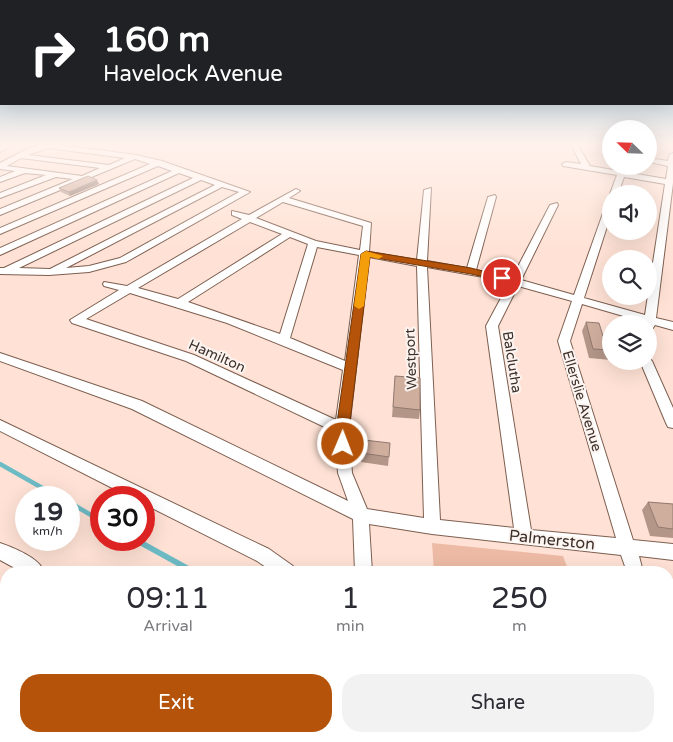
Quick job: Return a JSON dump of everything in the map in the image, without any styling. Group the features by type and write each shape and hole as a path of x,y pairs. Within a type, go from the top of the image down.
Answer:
{"street":[{"path":"0,196 41,180"},
{"path":"0,212 80,180"},
{"path":"0,231 120,180"},
{"path":"0,252 159,180"},
{"path":"3,271 195,180"},
{"path":"3,271 49,272 89,269 123,260 246,192 209,180"},
{"path":"650,315 668,182 654,180"},
{"path":"49,272 222,184"},
{"name":"Westport","path":"428,190 422,262 432,527"},
{"path":"130,289 296,191"},
{"path":"471,271 492,197"},
{"path":"282,199 368,225 366,254 342,430 345,473 361,515 363,566"},
{"name":"Balclutha","path":"524,537 492,326 554,205"},
{"path":"235,213 313,242 366,254 471,271 626,315"},
{"name":"Ellerslie Avenue","path":"602,228 564,341 633,566"},
{"path":"180,303 289,234"},
{"path":"284,340 313,242"},
{"path":"108,284 180,303 284,340 350,368"},
{"name":"Hamilton","path":"130,289 76,320 190,358 342,430"},
{"path":"657,323 673,326"},
{"name":"Palmerston","path":"0,357 137,405 361,515 432,527 673,552"},
{"path":"650,370 673,423"},
{"path":"0,425 264,555 278,566"},
{"path":"0,551 28,566"}],"shaded area":[{"path":"432,543 563,556 567,566 434,566"}],"building":[{"path":"79,180 97,180 69,192 59,188"},
{"path":"586,322 599,323 602,333 602,350 593,349"},
{"path":"395,376 420,378 420,410 393,407"},
{"path":"364,440 390,443 389,457 362,453"},
{"path":"648,502 673,504 673,529 658,527"}],"waterway":[{"path":"0,464 39,486"},
{"path":"80,509 90,514"},
{"path":"155,550 183,566"}],"slow traffic":[{"path":"359,306 366,254 379,256"}],"route":[{"path":"343,444 342,430 366,254 422,262 502,278"}]}
